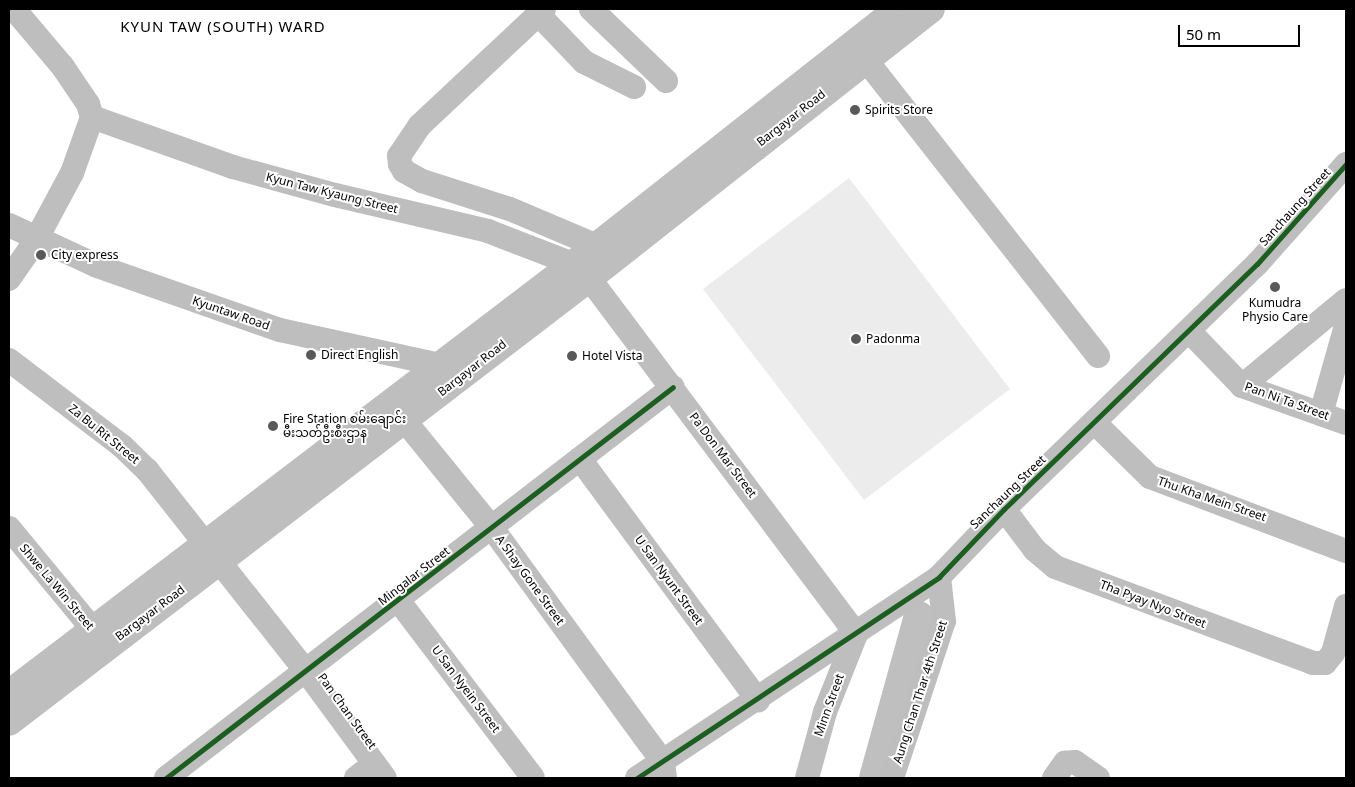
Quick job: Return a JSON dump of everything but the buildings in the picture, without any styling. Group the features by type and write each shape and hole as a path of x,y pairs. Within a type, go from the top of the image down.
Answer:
{"main road":[{"name":"Bargayar Road","path":"9,694 99,637 398,412 581,271 858,51 898,9"},
{"name":"Bargayar Road","path":"858,51 931,9"},
{"name":"Bargayar Road","path":"581,271 597,246 738,147"},
{"name":"Bargayar Road","path":"9,722 99,637"}],"street":[{"path":"9,279 36,240 72,173 92,117 88,104 63,67 14,9"},
{"path":"591,9 666,81"},
{"path":"597,246 510,209 422,181 404,171 400,164 399,156 420,125 541,12 584,62 634,87"},
{"path":"858,51 1098,356"},
{"name":"Kyun Taw Kyaung Street","path":"92,117 233,167 335,195 488,230 581,271"},
{"name":"Sanchaung Street","path":"637,778 664,770 758,700 939,577 1004,509 1190,332 1257,264 1346,164"},
{"name":"Kyuntaw Road","path":"9,225 36,240 97,266 280,330 449,372"},
{"name":"Pa Don Mar Street","path":"581,271 673,388 856,634"},
{"path":"1242,386 1346,301"},
{"path":"1321,414 1345,329 1346,301"},
{"name":"Pan Ni Ta Street","path":"1190,332 1242,386 1346,423"},
{"name":"Za Bu Rit Street","path":"9,360 122,446 147,470 213,552"},
{"name":"Mingalar Street","path":"166,778 673,388"},
{"name":"A Shay Gone Street","path":"398,412 492,528 664,770"},
{"name":"Thu Kha Mein Street","path":"1095,423 1150,478 1346,550"},
{"name":"U San Nyunt Street","path":"580,459 758,700"},
{"name":"Tha Pyay Nyo Street","path":"1004,509 1035,550 1056,567 1267,648 1313,663 1325,663 1333,653 1346,606"},
{"name":"Shwe La Win Street","path":"9,528 99,637"},
{"name":"Pan Chan Street","path":"213,552 306,671 371,774"},
{"name":"Aung Chan Thar 4th Street","path":"892,778 944,621 939,577"},
{"name":"U San Nyein Street","path":"398,600 533,778"},
{"name":"Minn Street","path":"807,778 825,712 856,634"},
{"path":"1054,778 1065,763 1075,762 1098,778"}],"shaded area":[{"name":"Padonma","path":"849,178 1010,389 864,500 703,289"}],"waterway":[{"path":"874,778 919,616"}],"cycle path":[{"path":"637,778 939,577 1004,509 1257,264 1346,164"},
{"path":"166,778 673,387"}],"place":[{"name":"Spirits Store","path":"855,110"},
{"name":"City express","path":"41,255"},
{"name":"Kumudra Physio Care","path":"1275,287"},
{"name":"Padonma","path":"856,339"},
{"name":"Direct English","path":"311,355"},
{"name":"Hotel Vista","path":"572,356"},
{"name":"Fire Station စမ်းချောင်း မီးသတ်ဦးစီးဌာန","path":"273,426"}],"district":[{"name":"KYUN TAW (SOUTH) WARD","path":"223,27"}]}
